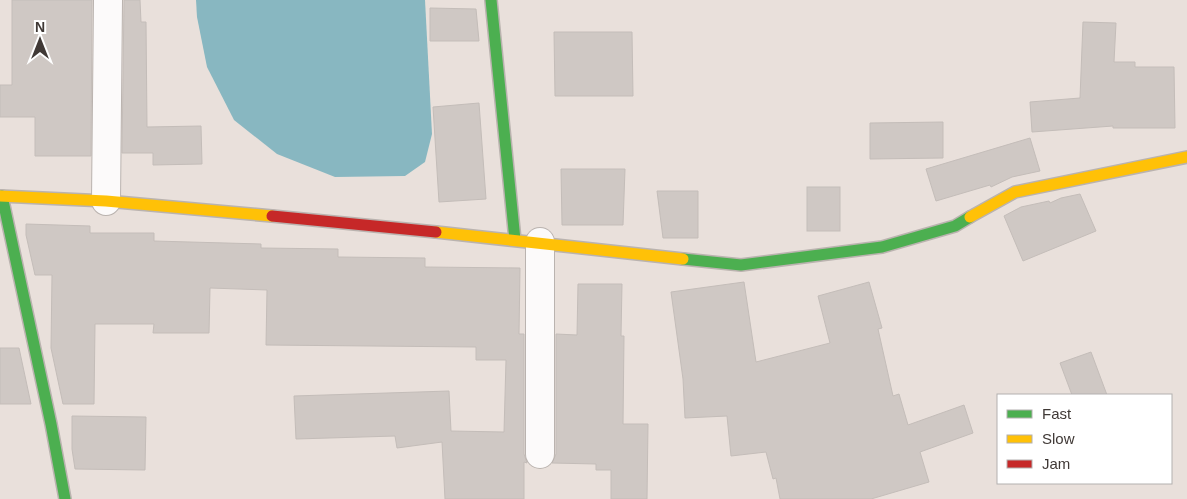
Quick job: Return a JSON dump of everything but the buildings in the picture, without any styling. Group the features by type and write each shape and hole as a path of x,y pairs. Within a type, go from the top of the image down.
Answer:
{"street":[{"path":"106,201 108,0"},
{"path":"491,0 528,241 540,454"},
{"path":"65,499 51,424 1,197 106,201 195,208 528,241 741,265 882,247 955,226 1015,192 1187,157"}],"water":[{"path":"196,0 425,0 432,134 425,162 405,176 335,177 277,154 234,120 207,67 197,17"}],"traffic: fast":[{"path":"491,0 515,240"},
{"path":"0,198 2,196 51,424 65,499"},
{"path":"683,259 741,265 882,247 955,226 970,217"}],"traffic: slow":[{"path":"970,217 1015,192 1187,157"},
{"path":"0,196 106,201 272,216"},
{"path":"436,232 683,259"}],"traffic: jam":[{"path":"272,216 436,232"}]}
